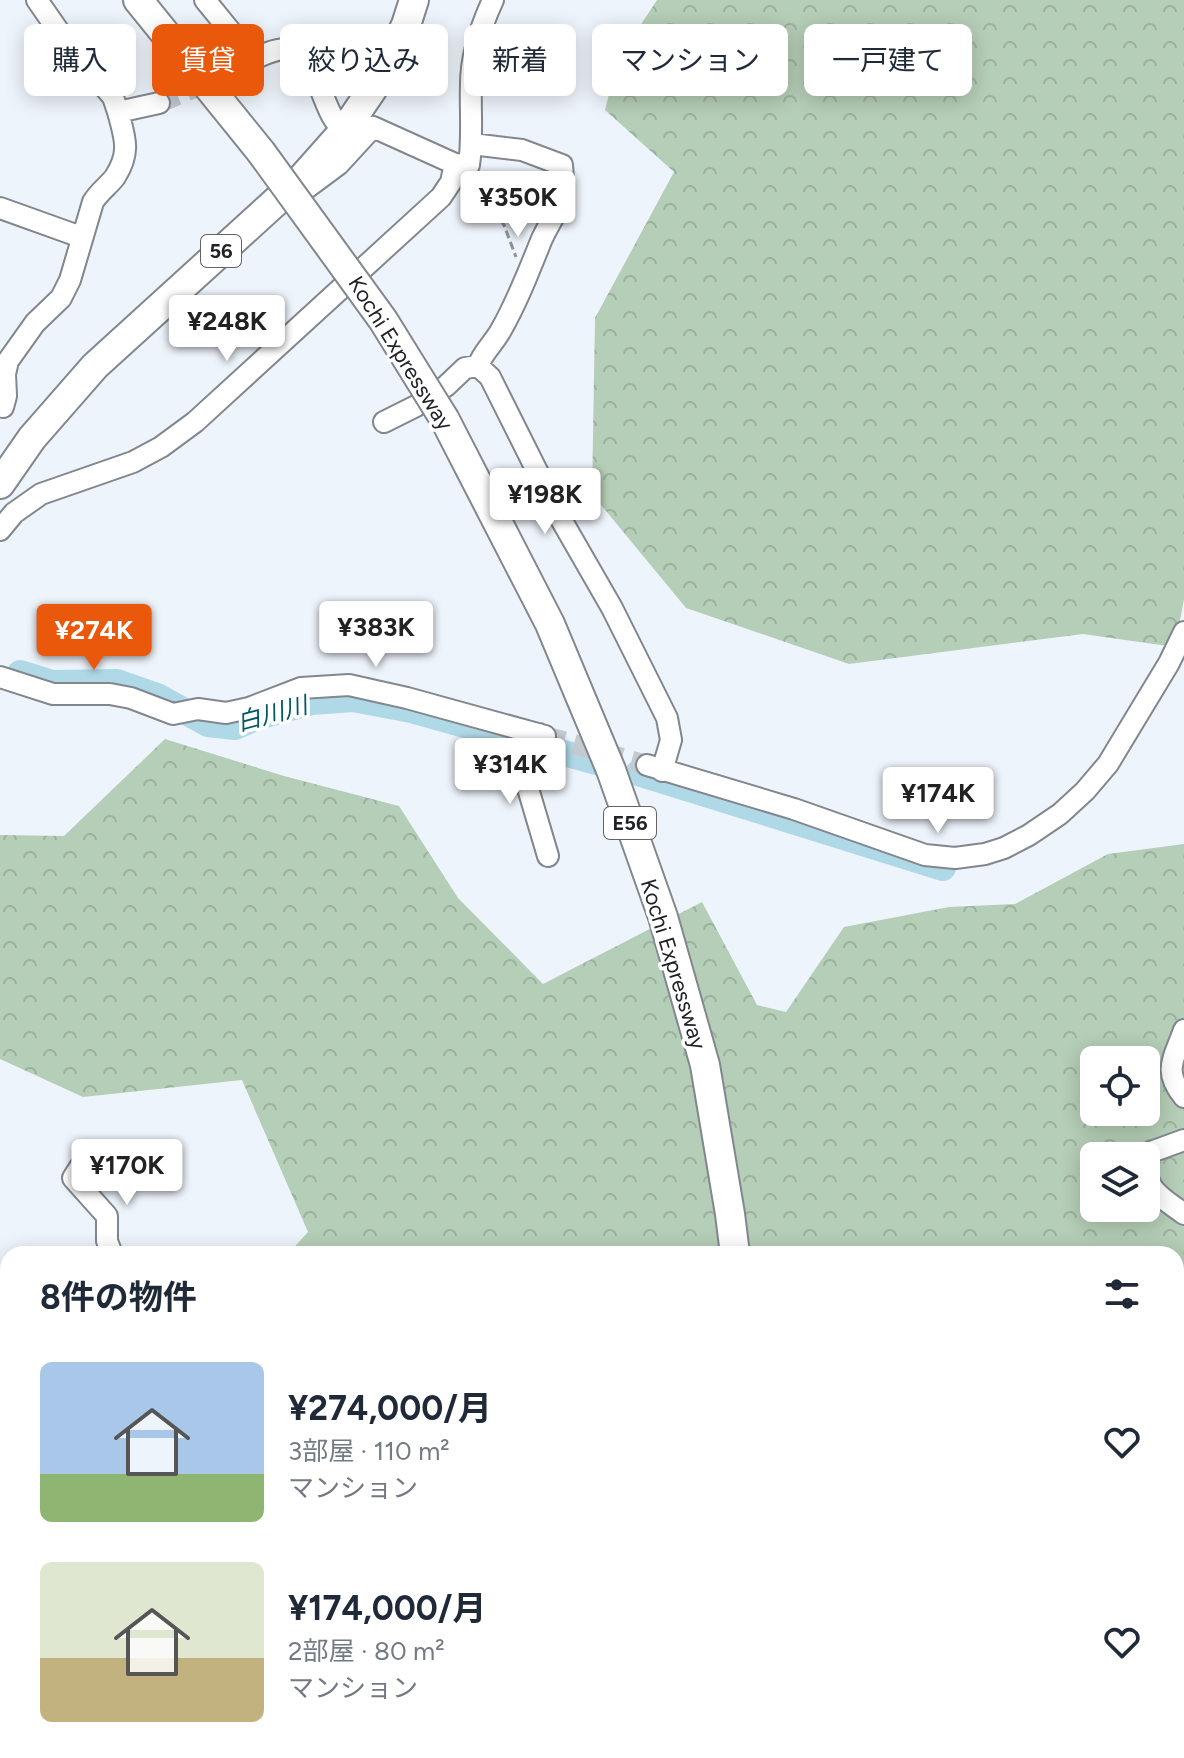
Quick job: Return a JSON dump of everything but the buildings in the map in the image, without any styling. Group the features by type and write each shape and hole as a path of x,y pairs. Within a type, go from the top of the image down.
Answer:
{"highway":[{"name":"Kochi Expressway","path":"138,0 261,152 383,320 445,420 550,624 611,770 663,917 705,1065 734,1246"},
{"name":"56","path":"0,484 32,438 95,366 304,176 344,131 382,75 406,25 414,0"}],"street":[{"path":"1,412 6,396 8,361 35,323 61,298 70,280 93,202 114,178 127,145 113,97 69,46 37,0"},
{"path":"205,0 240,43 241,67 276,50 289,49 302,53 312,68 333,120 344,131"},
{"path":"0,530 14,513 41,494 133,462 161,447 195,422 441,197 472,144 471,80 477,42 493,0"},
{"path":"118,112 159,103"},
{"path":"264,213 308,188 339,164 373,127 462,165"},
{"path":"472,144 522,150 562,165 563,192 510,313 478,366"},
{"path":"0,208 81,237"},
{"path":"384,422 446,386 465,368 478,366"},
{"path":"478,366 490,377 562,521 612,608 667,718 671,740 655,768 794,809 925,855 955,858 985,854 1029,835 1060,814 1085,791 1108,764 1177,664 1184,632"},
{"path":"0,677 53,694 110,694 131,698 173,714 198,709 226,713 249,708 301,688 349,685 407,698 539,742 527,785 548,856"},
{"path":"1184,1030 1171,1069 1174,1085 1184,1097"},
{"path":"1184,1140 1151,1152 1147,1172 1152,1190 1184,1214"},
{"path":"80,1167 73,1178 107,1216 109,1246"}],"path":[{"path":"462,165 504,225 514,254 526,274"}],"green space":[{"path":"657,0 1184,0 1184,599 1175,647 1083,634 849,664 686,608 592,494 595,318 674,172 605,110 608,96 788,96 788,24 641,24"},
{"path":"165,739 284,776 399,806 458,898 543,984 702,902 757,1005 786,1012 844,927 949,907 1015,904 1108,854 1184,844 1184,1246 295,1246 308,1232 242,1080 83,1097 0,1059 0,835 64,836"}],"waterway":[{"name":"白川川","path":"20,673 52,683 117,682 157,696 208,724 235,727 258,717 312,702 353,699 411,710 596,762"},
{"name":"白川川","path":"638,773 943,868"}],"tunnel":[{"path":"159,103 175,96"},
{"path":"545,736 647,765"}]}
